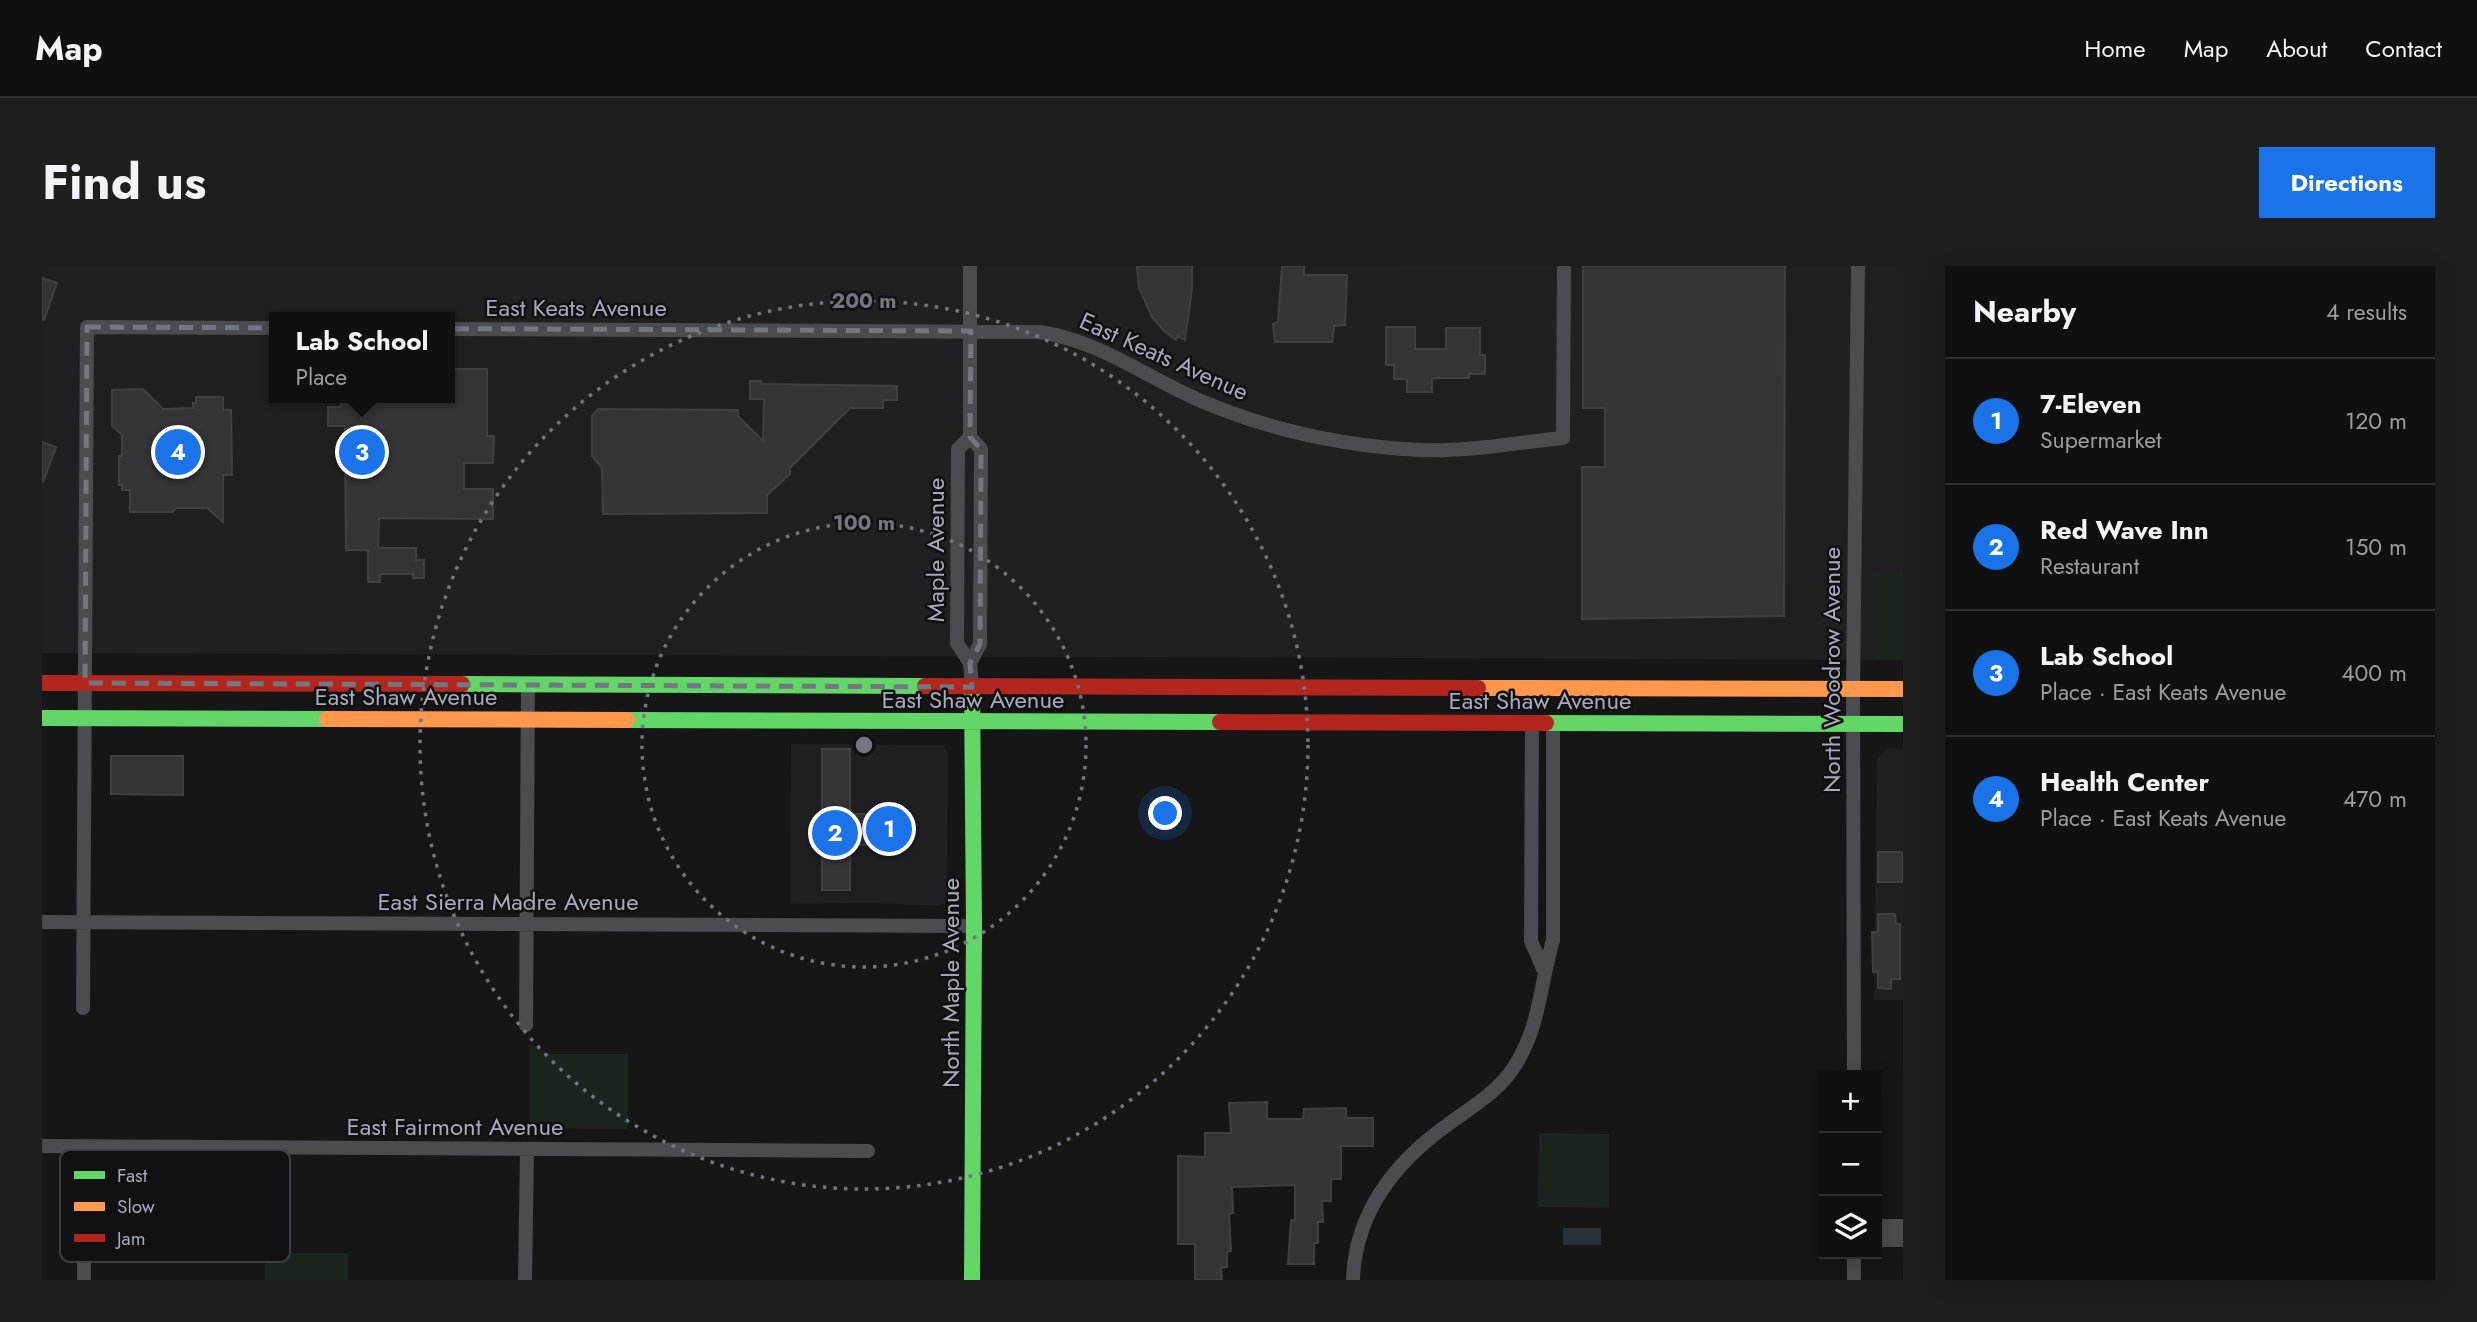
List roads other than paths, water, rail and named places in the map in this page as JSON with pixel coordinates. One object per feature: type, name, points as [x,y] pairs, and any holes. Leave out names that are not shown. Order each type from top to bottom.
[{"type":"main road","name":"East Shaw Avenue","points":[[42,683],[1903,688]]},
{"type":"main road","name":"North Maple Avenue","points":[[972,687],[972,1280]]},
{"type":"main road","name":"East Shaw Avenue","points":[[42,718],[1903,724]]},
{"type":"street","name":"Maple Avenue","points":[[970,266],[970,438],[981,449],[980,644],[970,663]]},
{"type":"street","name":"East Keats Avenue","points":[[455,329],[1040,332],[1073,339],[1097,348],[1208,404],[1284,428],[1336,441],[1420,450],[1455,449],[1563,438],[1564,266]]},
{"type":"street","name":"North Woodrow Avenue","points":[[1854,1070],[1853,688],[1858,266]]},
{"type":"street","points":[[83,1008],[87,327],[269,328]]},
{"type":"street","name":"Maple Avenue","points":[[970,438],[958,449],[957,643],[970,663],[972,687]]},
{"type":"street","points":[[526,1025],[528,684]]},
{"type":"street","points":[[1532,723],[1531,941],[1544,971]]},
{"type":"street","points":[[1353,1280],[1358,1240],[1379,1191],[1419,1146],[1481,1102],[1513,1069],[1536,1021],[1544,971],[1553,940],[1553,723]]},
{"type":"street","name":"East Sierra Madre Avenue","points":[[42,922],[974,926]]},
{"type":"street","name":"East Fairmont Avenue","points":[[42,1146],[868,1151]]},
{"type":"street","points":[[525,1280],[527,1149]]},
{"type":"street","points":[[1882,1226],[1903,1226]]},
{"type":"street","points":[[1882,1240],[1903,1240]]},
{"type":"street","points":[[1854,1259],[1854,1280]]},
{"type":"street","points":[[85,1262],[85,1280]]},
{"type":"place","name":"Health Center","points":[[178,452]]},
{"type":"place","name":"Lab School","points":[[362,452]]},
{"type":"place","name":"7-Eleven","points":[[889,829]]},
{"type":"place","name":"Red Wave Inn","points":[[835,833]]}]
